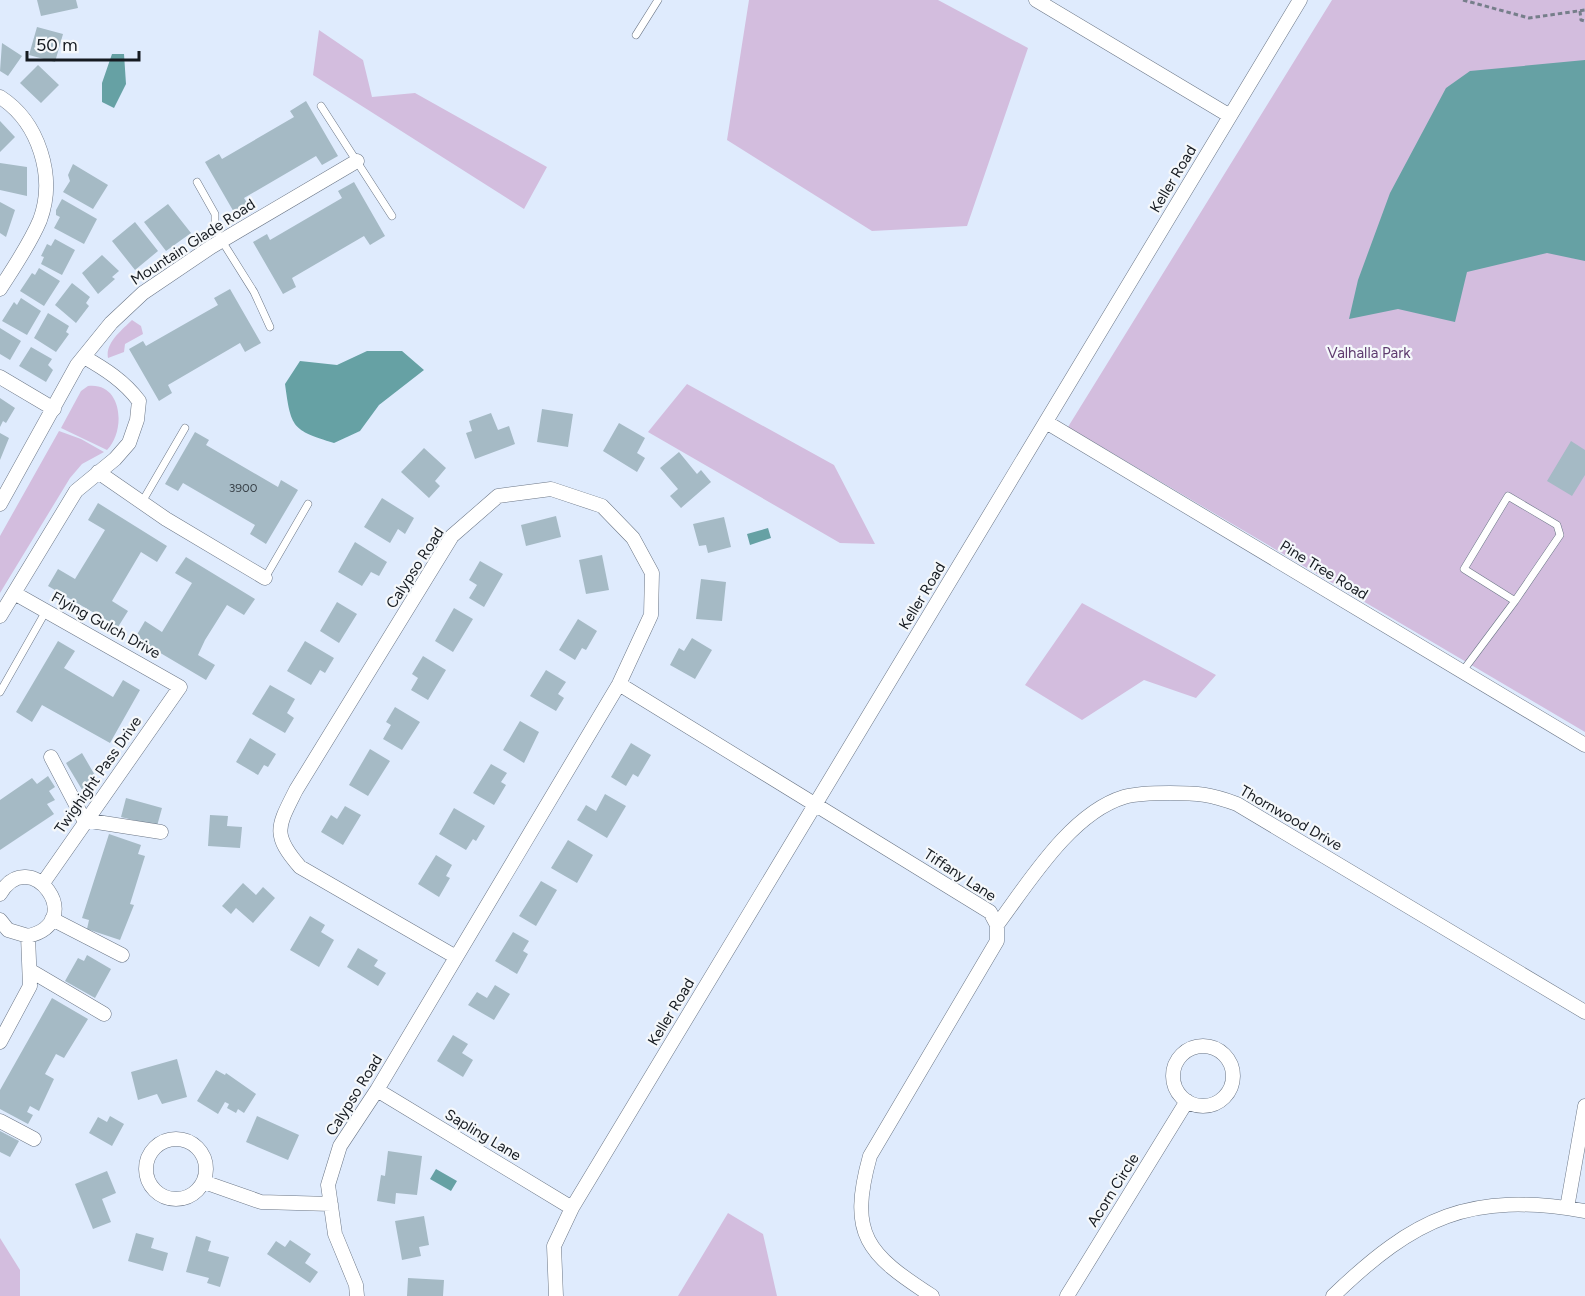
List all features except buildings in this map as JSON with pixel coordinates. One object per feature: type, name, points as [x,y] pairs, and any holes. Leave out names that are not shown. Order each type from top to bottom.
[{"type":"street","points":[[1036,0],[1230,116]]},
{"type":"street","name":"Keller Road","points":[[556,1296],[554,1246],[572,1208],[1300,0]]},
{"type":"street","points":[[0,97],[11,104],[29,124],[44,165],[46,185],[40,219],[0,289]]},
{"type":"street","name":"Mountain Glade Road","points":[[0,504],[84,357],[111,323],[143,293],[222,241],[357,161]]},
{"type":"street","points":[[0,616],[76,491],[115,459],[129,443],[137,420],[139,400],[115,376],[84,357]]},
{"type":"street","points":[[0,377],[54,409]]},
{"type":"street","name":"Pine Tree Road","points":[[1046,422],[1585,745]]},
{"type":"street","points":[[98,472],[265,578]]},
{"type":"street","name":"Calypso Road","points":[[357,1296],[356,1285],[335,1233],[328,1185],[340,1146],[377,1090],[619,684],[651,615],[652,573],[633,538],[602,506],[551,489],[498,496],[452,536],[296,790],[279,825],[284,848],[300,867],[456,957]]},
{"type":"street","name":"Flying Gulch Drive","points":[[14,593],[180,687]]},
{"type":"street","name":"Tiffany Lane","points":[[619,684],[980,905],[990,912],[997,925],[997,941],[870,1156],[861,1187],[860,1215],[866,1235],[875,1251],[932,1296]]},
{"type":"street","name":"Twighight Pass Drive","points":[[43,883],[180,687]]},
{"type":"street","points":[[51,757],[86,821],[161,832]]},
{"type":"street","name":"Thornwood Drive","points":[[997,925],[1070,832],[1092,813],[1124,797],[1161,793],[1208,793],[1237,804],[1585,1012]]},
{"type":"street","points":[[1,922],[16,934],[28,936],[42,930],[52,919],[54,900],[43,883],[21,878],[2,886]]},
{"type":"street","points":[[52,919],[122,956]]},
{"type":"street","points":[[0,1042],[30,986],[28,936]]},
{"type":"street","points":[[31,971],[104,1014]]},
{"type":"street","points":[[1206,1046],[1222,1053],[1232,1070],[1230,1089],[1223,1098],[1206,1105],[1187,1101],[1177,1091],[1173,1082],[1173,1068],[1178,1059],[1195,1047],[1206,1046]]},
{"type":"street","name":"Sapling Lane","points":[[377,1090],[572,1208]]},
{"type":"street","name":"Acorn Circle","points":[[1067,1296],[1187,1101]]},
{"type":"street","points":[[1567,1208],[1585,1106]]},
{"type":"street","points":[[0,1121],[34,1139]]},
{"type":"street","points":[[180,1139],[196,1146],[206,1164],[204,1182],[197,1191],[180,1199],[168,1198],[157,1192],[147,1176],[147,1162],[151,1153],[168,1140],[180,1139]]},
{"type":"street","points":[[204,1182],[261,1202],[331,1204]]},
{"type":"street","points":[[1333,1296],[1386,1248],[1438,1218],[1461,1210],[1510,1203],[1585,1211]]},
{"type":"lane","points":[[636,35],[658,0]]},
{"type":"lane","points":[[321,106],[392,216]]},
{"type":"lane","points":[[197,182],[215,214],[215,227],[222,241],[254,292],[270,327]]},
{"type":"lane","points":[[142,502],[185,428]]},
{"type":"lane","points":[[1462,672],[1515,601],[1558,539],[1560,529],[1508,496],[1464,569],[1515,601]]},
{"type":"lane","points":[[265,578],[308,504]]},
{"type":"lane","points":[[0,692],[46,610]]},
{"type":"path","points":[[1463,0],[1528,18],[1585,10]]},
{"type":"path","points":[[1580,10],[1581,20],[1585,21]]},
{"type":"green space","points":[[749,0],[938,0],[1028,48],[967,226],[872,231],[727,140]]},
{"type":"green space","name":"Valhalla Park","points":[[1332,0],[1585,0],[1585,732],[1068,427]]},
{"type":"green space","points":[[319,30],[363,60],[372,97],[415,93],[547,167],[524,209],[313,75]]},
{"type":"green space","points":[[132,320],[141,326],[143,334],[125,344],[124,352],[108,358],[112,342]]},
{"type":"green space","points":[[687,384],[834,465],[875,544],[840,543],[648,432]]},
{"type":"green space","points":[[88,386],[100,387],[108,392],[118,409],[117,431],[107,450],[61,428],[81,391]]},
{"type":"green space","points":[[59,431],[81,439],[104,452],[82,464],[70,478],[0,593],[0,536]]},
{"type":"green space","points":[[1082,603],[1216,675],[1196,698],[1144,680],[1082,720],[1025,685]]},
{"type":"green space","points":[[728,1213],[763,1234],[777,1296],[678,1296]]},
{"type":"green space","points":[[0,1238],[20,1270],[20,1296],[0,1296]]},
{"type":"shaded area","points":[[112,54],[124,54],[126,84],[114,108],[102,102],[102,83]]},
{"type":"shaded area","points":[[1585,60],[1585,261],[1547,253],[1467,272],[1455,322],[1398,309],[1349,319],[1358,280],[1390,193],[1446,88],[1470,71]]},
{"type":"shaded area","points":[[367,351],[402,351],[424,370],[379,405],[360,431],[334,443],[309,434],[296,425],[289,410],[285,384],[300,361],[337,365]]},
{"type":"shaded area","points":[[768,528],[771,538],[750,545],[747,534]]},
{"type":"shaded area","points":[[436,1169],[457,1181],[451,1191],[430,1179]]}]
